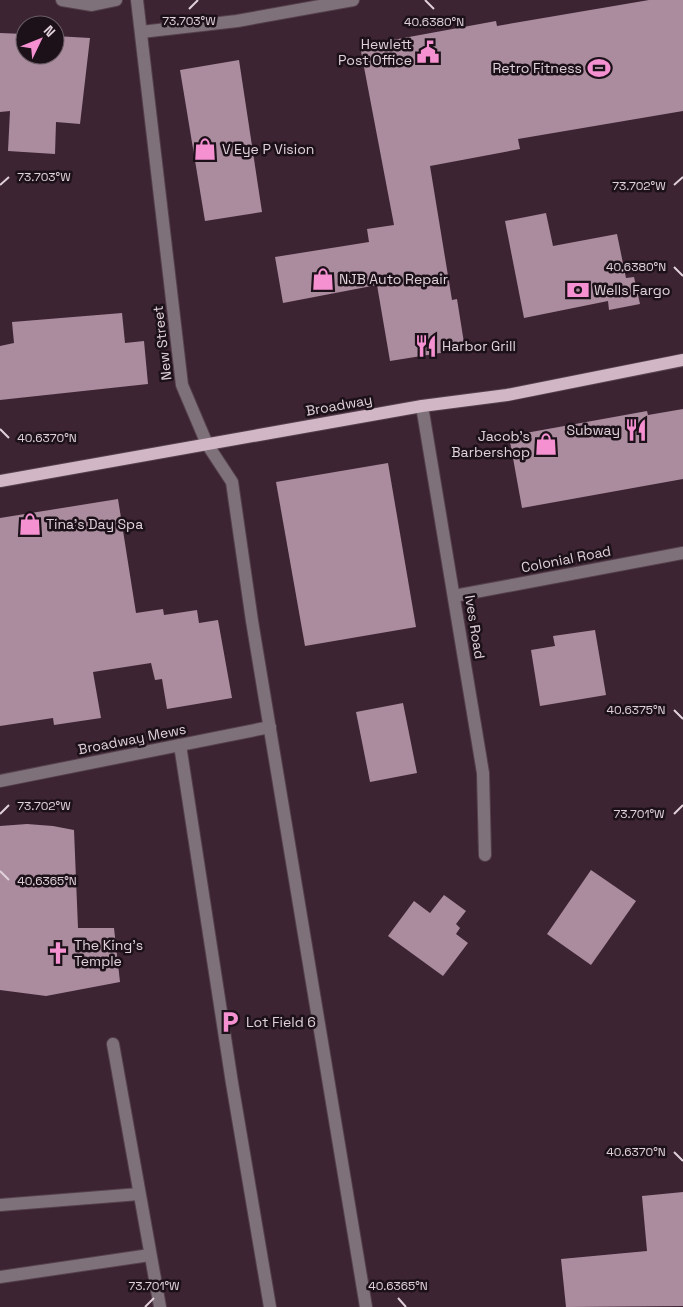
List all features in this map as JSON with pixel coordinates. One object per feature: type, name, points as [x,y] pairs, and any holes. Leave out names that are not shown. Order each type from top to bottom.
[{"type":"main road","name":"Broadway","points":[[0,481],[422,406],[507,395],[683,360]]},
{"type":"street","points":[[62,0],[92,5],[116,0]]},
{"type":"street","name":"New Street","points":[[137,0],[182,385],[207,444],[232,482],[270,727],[366,1307]]},
{"type":"street","points":[[141,32],[237,21],[353,0]]},
{"type":"street","name":"Ives Road","points":[[422,406],[483,773],[485,855]]},
{"type":"street","name":"Colonial Road","points":[[454,596],[683,553]]},
{"type":"street","name":"Broadway Mews","points":[[0,781],[270,727]]},
{"type":"street","points":[[180,745],[232,1083],[270,1307]]},
{"type":"street","points":[[113,1044],[160,1307]]},
{"type":"street","points":[[0,1205],[139,1194]]},
{"type":"street","points":[[0,1278],[150,1256]]},
{"type":"building","points":[[649,0],[683,0],[683,111],[518,139],[520,149],[430,166],[452,300],[457,299],[465,349],[390,361],[377,285],[283,303],[275,257],[369,242],[367,229],[394,225],[360,46],[496,21],[497,26]]},
{"type":"building","points":[[0,33],[15,34],[15,65],[65,65],[65,37],[90,38],[80,124],[56,122],[55,154],[8,151],[10,111],[0,112]]},
{"type":"building","points":[[239,60],[262,212],[205,221],[180,70]]},
{"type":"building","points":[[546,213],[553,246],[617,234],[626,278],[634,277],[640,304],[609,310],[608,301],[524,318],[505,221]]},
{"type":"building","points":[[122,313],[125,343],[144,341],[148,384],[0,400],[0,346],[14,343],[12,322]]},
{"type":"building","points":[[683,409],[683,479],[522,508],[509,436],[647,411],[648,415]]},
{"type":"building","points":[[388,463],[416,627],[305,646],[276,482]]},
{"type":"building","points":[[118,499],[136,613],[163,609],[164,615],[197,610],[199,623],[218,620],[232,698],[167,709],[162,679],[155,680],[151,663],[93,672],[101,718],[54,725],[53,718],[0,726],[0,518]]},
{"type":"building","points":[[595,630],[606,695],[540,706],[531,650],[555,646],[553,636]]},
{"type":"building","points":[[403,703],[417,773],[370,782],[356,712]]},
{"type":"building","name":"The King's Temple","points":[[27,824],[74,830],[78,928],[114,928],[120,982],[46,996],[0,990],[0,826]]},
{"type":"building","points":[[591,870],[636,901],[591,965],[547,934]]},
{"type":"building","points":[[444,895],[466,911],[456,924],[460,928],[456,934],[468,943],[443,976],[388,936],[414,901],[430,913]]},
{"type":"building","points":[[683,1192],[683,1306],[566,1307],[561,1259],[647,1251],[642,1196]]},
{"type":"place","name":"Hewlett Post Office","points":[[428,52]]},
{"type":"place","name":"Retro Fitness","points":[[599,68]]},
{"type":"place","name":"V Eye P Vision","points":[[205,149]]},
{"type":"place","name":"NJB Auto Repair","points":[[323,279]]},
{"type":"place","name":"Wells Fargo","points":[[578,290]]},
{"type":"place","name":"Harbor Grill","points":[[426,346]]},
{"type":"place","name":"Subway","points":[[636,430]]},
{"type":"place","name":"Jacob’s Barbershop","points":[[546,444]]},
{"type":"place","name":"Tina’s Day Spa","points":[[30,524]]},
{"type":"place","name":"The King's Temple","points":[[58,953]]},
{"type":"place","name":"Lot Field 6","points":[[230,1022]]}]
